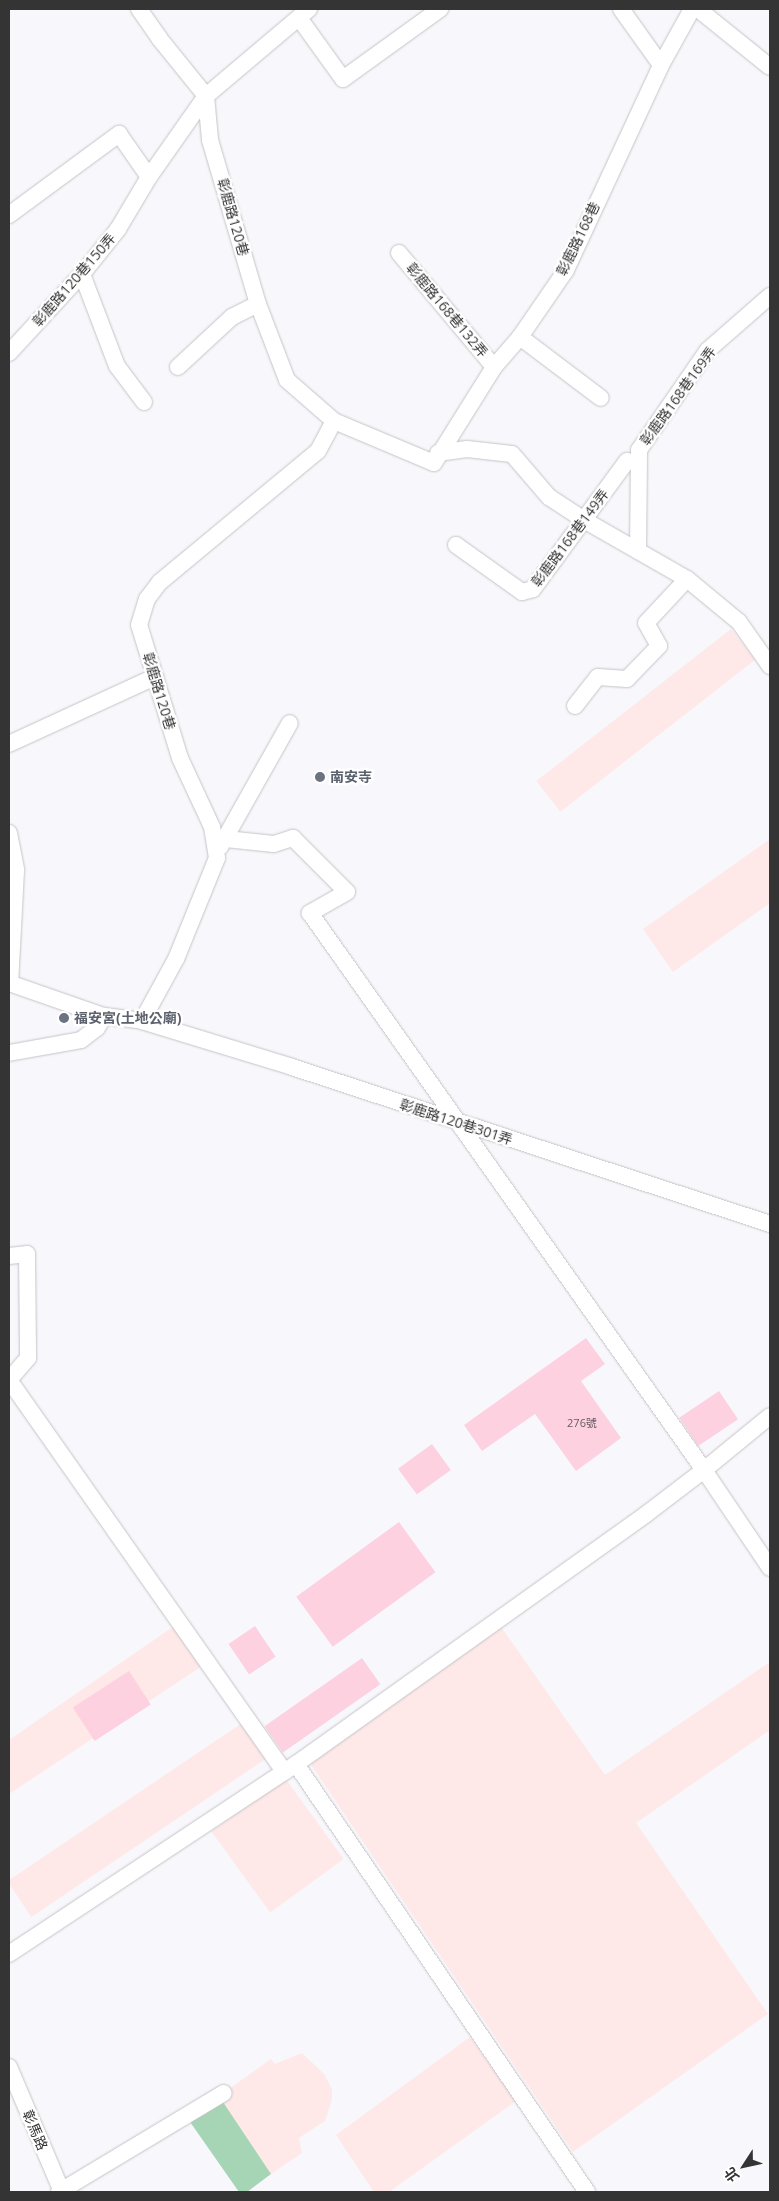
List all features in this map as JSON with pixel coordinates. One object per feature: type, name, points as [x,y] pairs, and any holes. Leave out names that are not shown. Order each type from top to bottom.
[{"type":"street","points":[[139,9],[159,38],[206,96]]},
{"type":"street","points":[[304,14],[343,79],[440,9]]},
{"type":"street","points":[[621,9],[660,65]]},
{"type":"street","name":"彰鹿路168巷","points":[[436,458],[494,367],[520,337],[566,270],[660,65],[692,9]]},
{"type":"street","points":[[698,9],[770,67]]},
{"type":"street","name":"彰鹿路120巷150弄","points":[[9,353],[82,274],[118,229],[149,177],[206,96],[304,14]]},
{"type":"street","name":"彰鹿路120巷","points":[[206,96],[210,140],[258,304],[287,380],[334,421],[436,458]]},
{"type":"street","points":[[9,215],[119,134],[149,177]]},
{"type":"street","name":"彰鹿路168巷132弄","points":[[399,253],[494,367]]},
{"type":"street","points":[[82,274],[116,366],[144,402]]},
{"type":"street","name":"彰鹿路168巷169弄","points":[[638,551],[639,450],[708,350],[770,296]]},
{"type":"street","points":[[178,367],[232,317],[258,304]]},
{"type":"street","points":[[520,337],[601,398]]},
{"type":"street","name":"彰鹿路120巷","points":[[142,1021],[176,959],[217,858],[212,827],[180,758],[139,625],[147,599],[160,582],[318,451],[334,421]]},
{"type":"street","points":[[436,458],[467,449],[512,454],[549,497],[584,520],[687,579],[739,622],[770,666]]},
{"type":"street","name":"彰鹿路168巷149弄","points":[[456,546],[522,592],[527,592],[533,589],[627,461]]},
{"type":"street","points":[[575,706],[598,677],[627,679],[659,646],[646,623],[687,579]]},
{"type":"street","points":[[9,744],[155,678]]},
{"type":"street","points":[[216,853],[226,839],[290,723]]},
{"type":"street","points":[[9,833],[16,870],[10,984]]},
{"type":"street","points":[[226,839],[274,844],[293,838],[347,892],[310,913],[704,1470],[770,1568]]},
{"type":"street","name":"彰鹿路120巷301弄","points":[[10,984],[104,1016],[142,1021],[292,1067],[770,1224]]},
{"type":"street","points":[[9,1053],[81,1040],[97,1028],[104,1016]]},
{"type":"street","points":[[9,1256],[27,1254],[28,1358],[9,1380],[291,1768],[587,2192]]},
{"type":"street","points":[[9,1954],[291,1768],[704,1470],[770,1416]]},
{"type":"street","name":"彰馬路","points":[[9,2068],[61,2192]]},
{"type":"street","points":[[61,2192],[224,2093]]},
{"type":"shaded area","points":[[731,629],[755,660],[560,812],[536,781]]},
{"type":"shaded area","points":[[770,839],[770,903],[673,972],[643,929]]},
{"type":"shaded area","points":[[497,1621],[605,1775],[770,1662],[770,1730],[636,1823],[768,2014],[573,2152],[305,1756]]},
{"type":"shaded area","points":[[177,1624],[205,1664],[9,1794],[9,1740]]},
{"type":"shaded area","points":[[242,1723],[266,1759],[31,1917],[9,1884],[9,1880]]},
{"type":"shaded area","points":[[285,1778],[344,1859],[270,1912],[211,1831]]},
{"type":"shaded area","points":[[470,2037],[516,2101],[389,2192],[374,2192],[336,2135]]},
{"type":"shaded area","points":[[302,2053],[325,2075],[332,2090],[332,2099],[325,2121],[299,2138],[302,2153],[271,2174],[219,2096],[271,2059],[275,2064]]},
{"type":"green space","points":[[219,2096],[271,2174],[247,2192],[239,2192],[188,2119]]},
{"type":"building","points":[[586,1338],[605,1364],[581,1381],[621,1438],[576,1471],[535,1414],[482,1451],[464,1425]]},
{"type":"building","points":[[719,1391],[738,1419],[698,1446],[679,1418]]},
{"type":"building","points":[[432,1444],[451,1470],[417,1495],[398,1469]]},
{"type":"building","points":[[399,1522],[435,1572],[333,1647],[296,1597]]},
{"type":"building","points":[[255,1626],[276,1657],[249,1675],[228,1644]]},
{"type":"building","points":[[362,1658],[380,1684],[283,1752],[265,1726]]},
{"type":"building","points":[[129,1671],[151,1705],[95,1741],[73,1707]]},
{"type":"place","name":"南安寺","points":[[320,777]]},
{"type":"place","name":"福安宮(土地公廟)","points":[[64,1018]]}]
